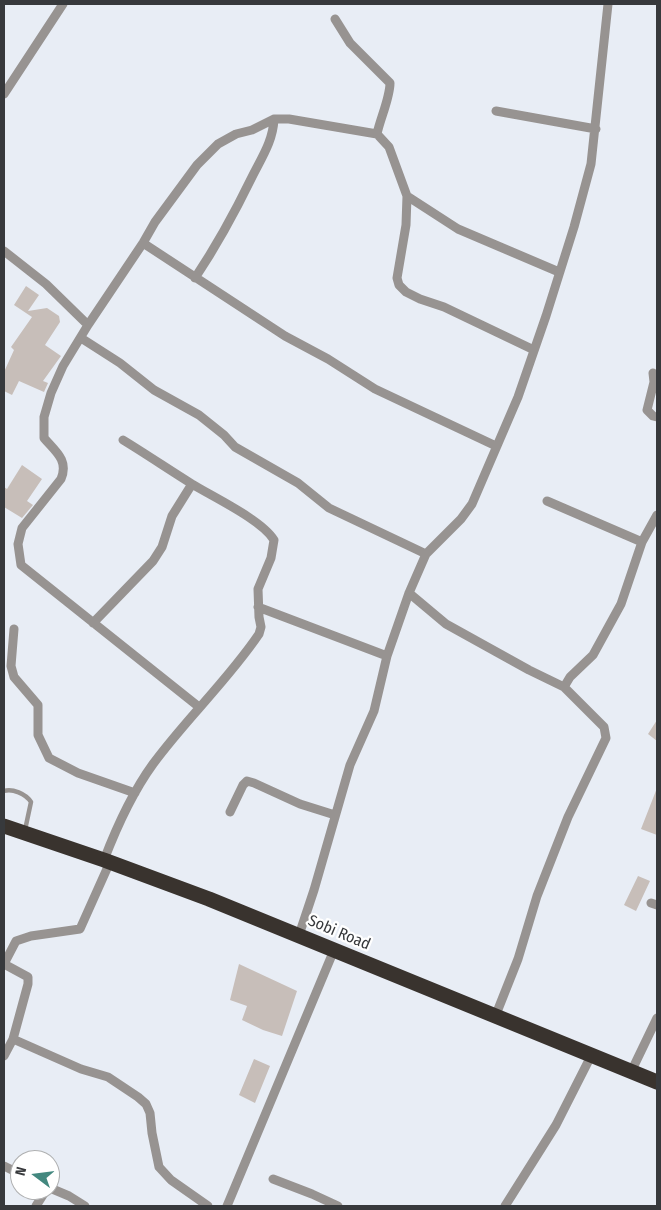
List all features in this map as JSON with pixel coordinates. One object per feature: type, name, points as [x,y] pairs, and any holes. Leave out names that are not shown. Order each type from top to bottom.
[{"type":"highway","name":"Sobi Road","points":[[4,826],[107,861],[299,935],[657,1082]]},
{"type":"street","points":[[4,94],[63,4]]},
{"type":"street","points":[[299,935],[350,765],[374,711],[387,656],[409,592],[426,554],[472,504],[518,397],[534,350],[574,227],[591,164],[608,4]]},
{"type":"street","points":[[335,19],[350,43],[390,83],[377,134]]},
{"type":"street","points":[[496,111],[596,129]]},
{"type":"street","points":[[195,278],[228,226],[244,196],[273,134],[274,119]]},
{"type":"street","points":[[199,707],[21,565],[18,544],[22,528],[61,479],[65,471],[62,459],[44,438],[44,417],[51,393],[88,325],[155,222],[197,165],[218,144],[236,134],[252,130],[274,119],[290,119],[377,134],[389,147],[407,196],[406,225],[397,278],[399,286],[420,299],[444,307],[534,350]]},
{"type":"street","points":[[407,196],[458,229],[559,272]]},
{"type":"street","points":[[143,243],[285,336],[328,359],[375,388],[496,446]]},
{"type":"street","points":[[4,251],[46,284],[88,325]]},
{"type":"street","points":[[81,338],[120,363],[154,390],[200,415],[235,447],[298,483],[329,508],[426,554]]},
{"type":"street","points":[[653,373],[654,382],[647,410],[652,416],[657,417]]},
{"type":"street","points":[[4,1056],[13,1039],[28,984],[28,977],[4,964],[16,941],[31,936],[80,929],[107,861],[118,823],[135,793],[152,765],[234,667],[259,634],[262,627],[258,607],[258,590],[271,558],[274,540],[270,534],[222,500],[192,484],[123,440]]},
{"type":"street","points":[[94,623],[153,561],[162,548],[172,516],[192,484]]},
{"type":"street","points":[[547,501],[642,542]]},
{"type":"street","points":[[564,687],[570,677],[593,655],[621,604],[642,542],[657,515]]},
{"type":"street","points":[[409,592],[446,624],[564,687],[604,727],[606,738],[564,826],[537,896],[518,959],[495,1017]]},
{"type":"street","points":[[258,607],[387,656]]},
{"type":"street","points":[[14,629],[11,666],[14,677],[38,705],[38,735],[49,758],[78,773],[135,793]]},
{"type":"street","points":[[230,812],[243,785],[247,781],[300,804],[336,815]]},
{"type":"street","points":[[227,1206],[334,950]]},
{"type":"street","points":[[631,1072],[657,1018]]},
{"type":"street","points":[[13,1039],[81,1069],[108,1077],[138,1097],[146,1104],[150,1113],[159,1167],[171,1180],[208,1206]]},
{"type":"street","points":[[505,1206],[556,1125],[591,1056]]},
{"type":"street","points":[[273,1179],[338,1206]]},
{"type":"street","points":[[60,1192],[85,1206]]},
{"type":"lane","points":[[4,791],[10,790],[27,796],[31,802],[24,833]]},
{"type":"building","points":[[26,286],[39,295],[28,311],[47,308],[59,316],[60,322],[45,345],[61,356],[43,381],[48,383],[44,392],[19,381],[12,395],[4,391],[4,372],[14,350],[11,347],[32,317],[14,305]]},
{"type":"building","points":[[22,465],[42,479],[27,501],[33,505],[22,518],[4,507],[4,487],[7,489]]},
{"type":"building","points":[[657,720],[657,741],[648,734]]},
{"type":"building","points":[[657,788],[657,835],[641,829]]},
{"type":"building","points":[[638,876],[650,881],[636,911],[624,905]]},
{"type":"building","points":[[239,964],[297,991],[282,1036],[242,1020],[247,1006],[230,1000]]},
{"type":"building","points":[[254,1059],[270,1066],[255,1103],[239,1095]]}]
